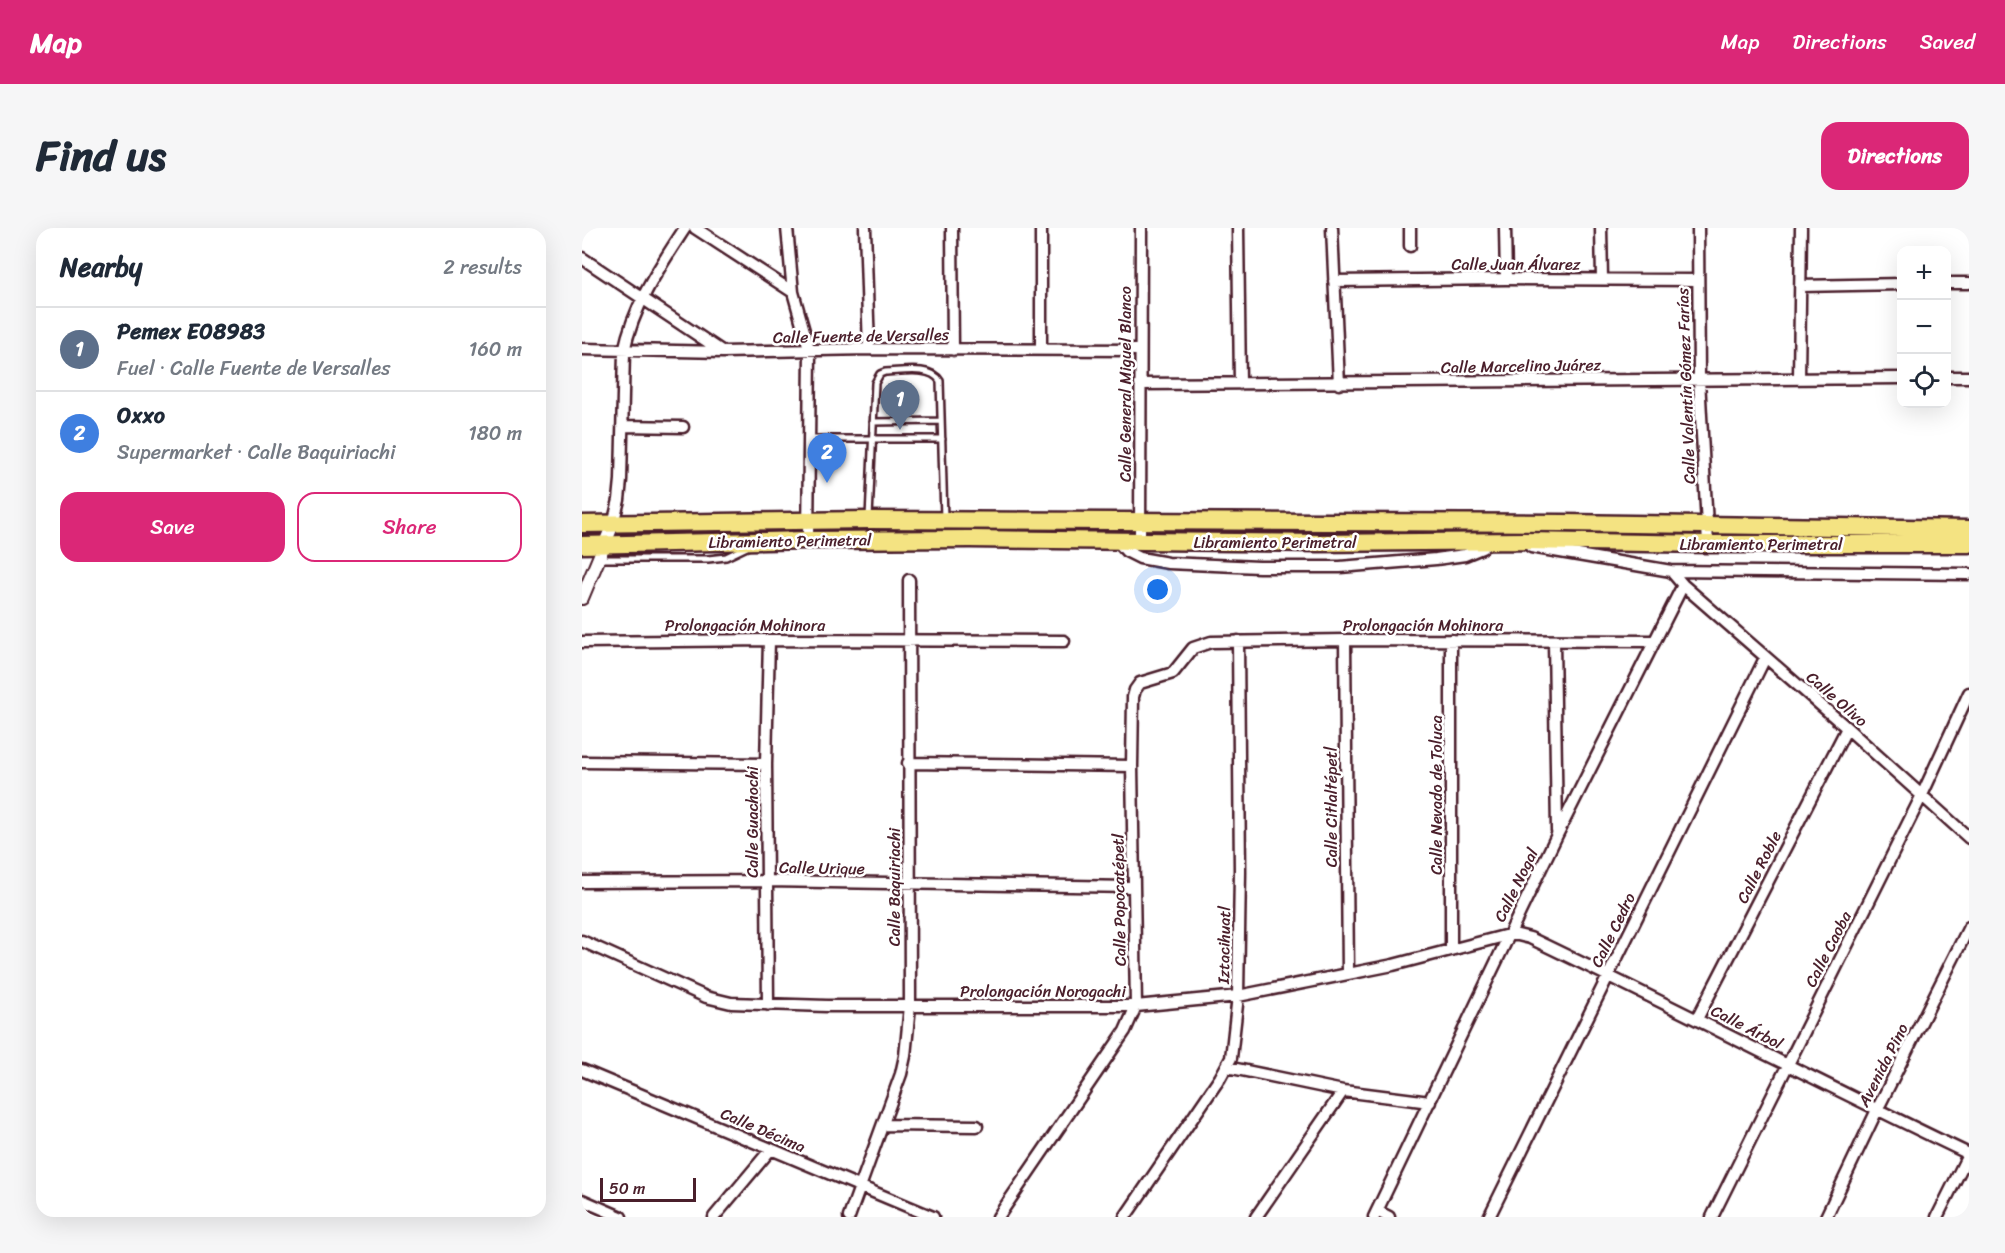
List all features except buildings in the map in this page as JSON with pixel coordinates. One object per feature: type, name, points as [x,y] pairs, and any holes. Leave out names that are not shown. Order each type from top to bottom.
[{"type":"main road","name":"Libramiento Perimetral","points":[[582,524],[944,520],[1586,523],[1969,529]]},
{"type":"main road","name":"Libramiento Perimetral","points":[[582,546],[602,553],[676,551],[756,541],[808,540],[1969,544]]},
{"type":"street","points":[[582,598],[613,524],[619,500],[624,351],[628,332],[642,297],[685,228]]},
{"type":"street","points":[[695,228],[793,292]]},
{"type":"street","points":[[787,228],[793,292],[810,352],[808,540]]},
{"type":"street","points":[[865,228],[869,349]]},
{"type":"street","points":[[952,228],[954,350]]},
{"type":"street","points":[[1041,228],[1041,349]]},
{"type":"street","name":"Calle General Miguel Blanco","points":[[1140,541],[1141,228]]},
{"type":"street","points":[[1238,228],[1240,384]]},
{"type":"street","points":[[1332,228],[1340,384]]},
{"type":"street","points":[[1410,228],[1410,246]]},
{"type":"street","points":[[1505,228],[1506,279]]},
{"type":"street","points":[[1601,228],[1602,279]]},
{"type":"street","name":"Calle Valentín Gómez Farías","points":[[1698,228],[1699,379],[1708,544]]},
{"type":"street","points":[[1799,378],[1801,228]]},
{"type":"street","points":[[582,258],[723,352]]},
{"type":"street","name":"Calle Juan Álvarez","points":[[1334,281],[1698,280]]},
{"type":"street","points":[[1951,283],[1969,283]]},
{"type":"street","points":[[1800,286],[1897,284]]},
{"type":"street","name":"Calle Fuente de Versalles","points":[[582,349],[723,352],[869,349],[1140,350]]},
{"type":"street","points":[[1951,377],[1969,377]]},
{"type":"street","name":"Calle Marcelino Juárez","points":[[1140,384],[1897,378]]},
{"type":"street","points":[[622,426],[684,427]]},
{"type":"street","points":[[1117,541],[1126,551],[1140,558],[1168,563],[1259,567],[1340,567],[1427,560],[1465,555],[1490,542]]},
{"type":"street","points":[[1524,541],[1531,547],[1671,571],[1969,574]]},
{"type":"street","points":[[1671,571],[1683,585]]},
{"type":"street","name":"Calle Baquiriachi","points":[[849,1217],[900,1080],[910,1006],[909,580]]},
{"type":"street","name":"Calle Nogal","points":[[1375,1214],[1557,834],[1683,585]]},
{"type":"street","name":"Calle Olivo","points":[[1683,585],[1969,838]]},
{"type":"street","name":"Calle Guachochi","points":[[768,1005],[766,764],[769,640]]},
{"type":"street","name":"Calle Citlaltépetl","points":[[1346,640],[1348,973]]},
{"type":"street","name":"Calle Nevado de Toluca","points":[[1451,640],[1451,950]]},
{"type":"street","name":"Prolongación Mohinora","points":[[1193,648],[1203,643],[1238,641],[1654,640]]},
{"type":"street","name":"Prolongación Mohinora","points":[[582,642],[1064,641]]},
{"type":"street","name":"Iztacihuatl","points":[[1125,1217],[1231,1058],[1238,996],[1240,872],[1238,641]]},
{"type":"street","points":[[1554,641],[1557,834]]},
{"type":"street","name":"Calle Popocatépetl","points":[[998,1217],[1125,1031],[1136,1006],[1133,887],[1133,697],[1137,686],[1144,680],[1173,672],[1193,648]]},
{"type":"street","name":"Calle Cedro","points":[[1489,1217],[1765,658]]},
{"type":"street","name":"Calle Caoba","points":[[1712,1217],[1922,795],[1969,693]]},
{"type":"street","name":"Calle Roble","points":[[1697,1019],[1847,728]]},
{"type":"street","points":[[582,762],[766,764]]},
{"type":"street","points":[[908,763],[1132,766]]},
{"type":"street","name":"Calle Urique","points":[[582,882],[1133,887]]},
{"type":"street","name":"Avenida Pino","points":[[1826,1217],[1969,927]]},
{"type":"street","name":"Prolongación Norogachi","points":[[582,942],[712,999],[731,1003],[1136,1006],[1238,996],[1392,965],[1508,935]]},
{"type":"street","name":"Calle Árbol","points":[[1508,935],[1530,938],[1877,1110],[1969,1153]]},
{"type":"street","points":[[1227,1067],[1343,1091],[1430,1102]]},
{"type":"street","name":"Calle Décima","points":[[582,1070],[933,1217]]},
{"type":"street","points":[[1256,1217],[1343,1091]]},
{"type":"street","points":[[884,1125],[977,1126]]},
{"type":"street","points":[[714,1217],[771,1149]]},
{"type":"street","points":[[1937,1217],[1969,1153]]},
{"type":"street","points":[[582,1200],[621,1217]]},
{"type":"street","points":[[1375,1214],[1389,1217]]},
{"type":"lane","points":[[869,520],[875,383],[880,374],[885,372],[930,372],[938,376],[940,381],[944,520]]},
{"type":"lane","points":[[873,422],[941,421]]},
{"type":"lane","points":[[809,439],[942,439]]},
{"type":"place","name":"Pemex E08983","points":[[900,430]]},
{"type":"place","name":"Oxxo","points":[[827,483]]}]
